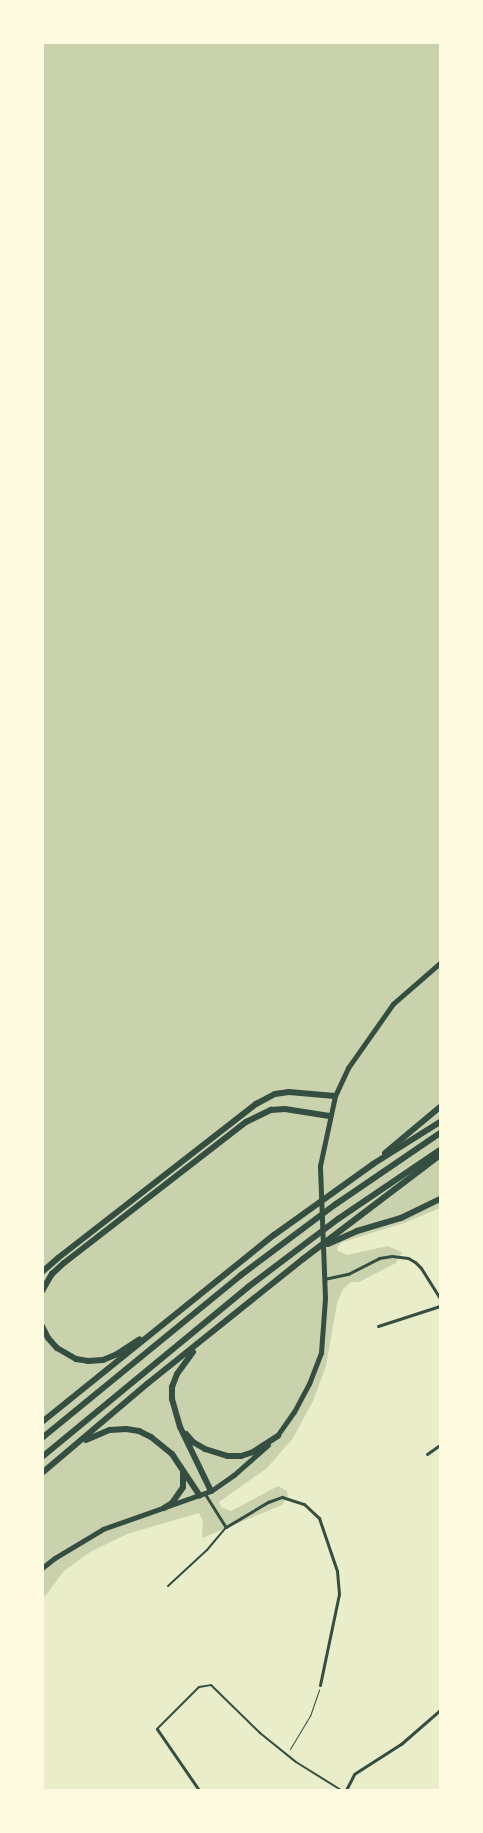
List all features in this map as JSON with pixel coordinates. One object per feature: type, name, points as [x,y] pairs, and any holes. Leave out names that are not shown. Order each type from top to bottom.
[{"type":"highway","points":[[42,1272],[256,1104],[275,1094],[289,1092],[335,1096]]},
{"type":"highway","points":[[373,1164],[440,1107]]},
{"type":"highway","points":[[42,1290],[52,1274],[64,1263],[246,1122],[271,1110],[285,1108],[329,1116]]},
{"type":"highway","points":[[42,1422],[299,1217],[373,1164],[440,1122]]},
{"type":"highway","points":[[42,1438],[241,1275],[336,1204],[440,1133]]},
{"type":"highway","points":[[42,1457],[248,1287],[338,1218],[440,1150]]},
{"type":"highway","points":[[42,1473],[147,1384],[303,1259],[341,1234],[409,1181],[440,1154]]},
{"type":"highway","points":[[341,1234],[401,1218],[440,1200]]},
{"type":"highway","points":[[42,1326],[48,1338],[57,1348],[76,1359],[88,1361],[103,1360],[117,1354],[152,1333]]},
{"type":"highway","points":[[205,1494],[180,1427],[172,1399],[172,1387],[185,1360],[219,1328]]},
{"type":"highway","points":[[180,1427],[193,1442],[216,1454],[228,1456],[241,1456],[253,1452],[278,1436]]},
{"type":"highway","points":[[78,1444],[110,1430],[139,1431],[161,1443],[205,1494]]},
{"type":"highway","points":[[164,1508],[172,1503],[183,1487],[183,1470]]},
{"type":"street","points":[[42,1568],[62,1553],[103,1529],[205,1494],[241,1470],[278,1436],[294,1412],[310,1384],[321,1353],[325,1316],[320,1166],[329,1116],[335,1096],[348,1068],[393,1004],[440,963]]},
{"type":"street","points":[[324,1278],[348,1274],[379,1258],[400,1257],[416,1262],[440,1299]]},
{"type":"street","points":[[378,1326],[440,1306]]},
{"type":"street","points":[[428,1454],[440,1445]]},
{"type":"street","points":[[205,1494],[226,1527],[268,1502],[282,1497],[304,1504],[319,1518],[337,1571],[340,1594],[320,1685]]},
{"type":"street","points":[[346,1790],[354,1774],[412,1736],[440,1710]]},
{"type":"street","points":[[157,1729],[199,1790]]},
{"type":"lane","points":[[168,1586],[208,1550],[226,1527]]},
{"type":"lane","points":[[157,1729],[198,1687],[211,1685],[260,1733],[286,1754],[341,1790]]},
{"type":"path","points":[[286,1754],[310,1716],[320,1685]]},
{"type":"green space","points":[[43,43],[440,43],[440,1208],[404,1223],[343,1242],[337,1247],[338,1251],[347,1255],[388,1246],[402,1252],[396,1263],[359,1282],[351,1282],[343,1289],[337,1303],[326,1366],[313,1401],[293,1438],[267,1468],[219,1502],[221,1507],[231,1511],[278,1486],[287,1491],[288,1496],[282,1505],[202,1538],[203,1521],[199,1513],[127,1534],[90,1552],[64,1571],[43,1599]]}]
